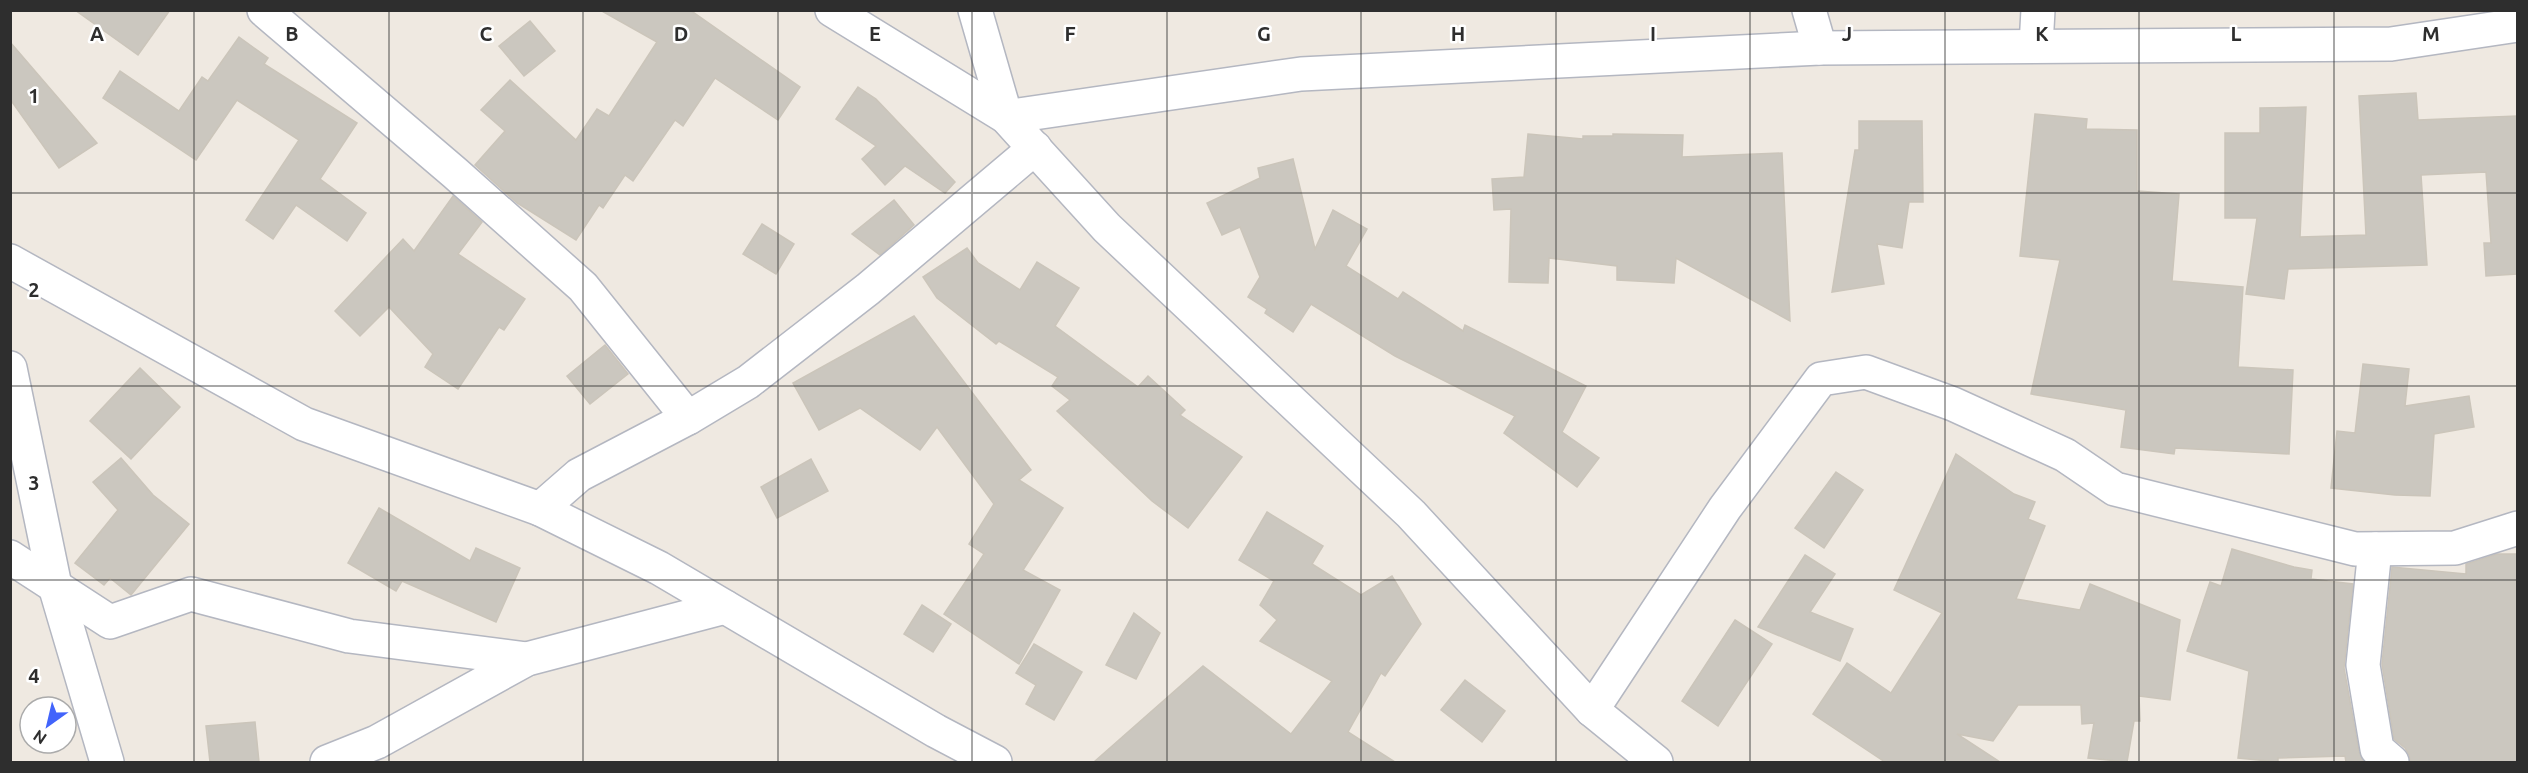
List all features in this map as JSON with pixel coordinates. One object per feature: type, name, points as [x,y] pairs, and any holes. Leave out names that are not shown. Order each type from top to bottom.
[{"type":"street","points":[[264,10],[455,173],[583,287],[688,418]]},
{"type":"street","points":[[832,10],[1006,117],[1107,228],[1411,514],[1592,710],[1656,762]]},
{"type":"street","points":[[975,10],[1006,117]]},
{"type":"street","points":[[1809,10],[1820,48]]},
{"type":"street","points":[[2036,46],[2038,10]]},
{"type":"street","points":[[1006,117],[1301,74],[1820,48],[2391,44],[2517,25]]},
{"type":"street","points":[[540,509],[579,476],[688,418],[748,382],[868,289],[1035,148]]},
{"type":"street","points":[[10,261],[304,424],[540,509],[659,568],[936,731],[996,762]]},
{"type":"street","points":[[10,368],[55,586],[107,762]]},
{"type":"street","points":[[1592,710],[1725,508],[1821,379],[1866,372],[1953,404],[2065,455],[2115,489],[2355,549],[2455,548],[2517,528]]},
{"type":"street","points":[[2375,549],[2363,665],[2377,749],[2392,762]]},
{"type":"street","points":[[10,557],[110,622],[191,594],[350,636],[527,659]]},
{"type":"street","points":[[327,762],[377,742],[527,659],[725,607]]},
{"type":"building","points":[[75,10],[170,10],[138,55]]},
{"type":"building","points":[[600,10],[690,10],[800,87],[778,120],[715,78],[683,126],[675,120],[633,181],[625,175],[603,208],[599,205],[576,240],[517,203],[475,165],[505,131],[481,110],[510,80],[576,140],[597,109],[609,116],[657,42]]},
{"type":"building","points":[[530,21],[555,51],[524,76],[499,46]]},
{"type":"building","points":[[239,37],[268,58],[264,64],[357,123],[320,179],[366,213],[347,241],[296,205],[273,239],[246,220],[299,140],[237,100],[196,160],[103,98],[120,71],[179,111],[202,77],[208,81]]},
{"type":"building","points":[[10,42],[97,143],[59,168],[10,99]]},
{"type":"building","points":[[858,87],[876,99],[955,182],[945,193],[905,166],[885,185],[862,159],[876,146],[836,119]]},
{"type":"building","points":[[2416,93],[2418,120],[2517,116],[2517,274],[2486,276],[2484,243],[2491,243],[2486,172],[2421,175],[2427,265],[2288,269],[2284,299],[2246,294],[2257,218],[2225,218],[2225,133],[2260,133],[2260,108],[2306,107],[2300,237],[2366,235],[2359,96]]},
{"type":"building","points":[[2035,114],[2087,119],[2086,129],[2137,130],[2137,191],[2179,194],[2172,281],[2243,287],[2238,367],[2293,370],[2289,454],[2175,448],[2174,454],[2121,447],[2126,410],[2031,394],[2060,260],[2020,256]]},
{"type":"building","points":[[1859,121],[1922,121],[1923,202],[1909,202],[1902,248],[1877,244],[1884,284],[1832,292],[1855,150],[1859,150]]},
{"type":"building","points":[[1528,134],[1583,139],[1583,136],[1613,136],[1613,134],[1683,135],[1682,157],[1782,153],[1790,321],[1676,258],[1674,283],[1617,280],[1617,266],[1549,258],[1548,283],[1509,282],[1511,209],[1494,210],[1492,179],[1524,177]]},
{"type":"building","points":[[1293,159],[1315,249],[1333,210],[1367,229],[1346,266],[1398,299],[1403,292],[1463,331],[1465,325],[1586,386],[1562,432],[1599,458],[1577,487],[1504,433],[1515,416],[1395,356],[1311,304],[1293,332],[1265,313],[1267,309],[1248,297],[1260,277],[1240,227],[1222,235],[1207,203],[1260,178],[1258,168]]},
{"type":"building","points":[[453,196],[482,222],[458,254],[525,299],[504,330],[499,327],[458,389],[425,367],[433,354],[389,307],[360,336],[335,311],[403,239],[414,251]]},
{"type":"building","points":[[894,200],[914,225],[880,255],[852,234]]},
{"type":"building","points":[[762,224],[794,244],[776,274],[743,254]]},
{"type":"building","points":[[967,248],[978,263],[1020,290],[1037,262],[1079,288],[1055,326],[1138,387],[1148,376],[1185,410],[1180,415],[1242,457],[1188,528],[1152,501],[1057,411],[1070,400],[1052,386],[1058,377],[999,341],[996,344],[937,298],[923,277]]},
{"type":"building","points":[[914,316],[1031,470],[1019,480],[1063,508],[1023,570],[1060,590],[1019,664],[944,614],[984,554],[969,544],[994,504],[937,427],[920,450],[860,408],[819,430],[793,383]]},
{"type":"building","points":[[605,345],[628,374],[590,404],[567,376]]},
{"type":"building","points":[[2363,364],[2409,369],[2405,406],[2469,396],[2474,427],[2434,434],[2430,496],[2395,495],[2331,488],[2337,431],[2355,433]]},
{"type":"building","points":[[140,368],[180,407],[131,459],[90,421]]},
{"type":"building","points":[[1956,454],[2014,494],[2035,502],[2028,519],[2045,526],[2016,599],[2080,610],[2090,584],[2180,620],[2170,700],[2139,696],[2140,721],[2134,721],[2127,762],[2088,758],[2094,723],[2082,724],[2081,705],[2018,705],[1993,741],[1957,734],[2000,762],[1885,762],[1813,714],[1847,663],[1891,693],[1942,613],[1894,590]]},
{"type":"building","points":[[121,458],[153,495],[189,524],[131,595],[110,578],[104,585],[75,563],[118,510],[93,482]]},
{"type":"building","points":[[811,459],[828,491],[777,518],[761,487]]},
{"type":"building","points":[[1836,472],[1863,490],[1824,548],[1795,528]]},
{"type":"building","points":[[379,508],[470,561],[476,548],[520,568],[496,622],[402,581],[396,591],[348,563]]},
{"type":"building","points":[[1267,512],[1323,546],[1312,564],[1361,595],[1392,576],[1421,624],[1385,676],[1381,673],[1348,732],[1395,762],[1094,762],[1203,666],[1291,734],[1332,681],[1260,641],[1277,620],[1260,605],[1274,581],[1239,560]]},
{"type":"building","points":[[2232,549],[2312,570],[2311,579],[2353,584],[2344,668],[2359,752],[2364,762],[2346,762],[2345,756],[2278,758],[2278,762],[2238,758],[2249,671],[2187,651],[2210,582],[2221,586]]},
{"type":"building","points":[[2497,554],[2517,554],[2517,762],[2410,762],[2405,748],[2394,739],[2382,664],[2392,567],[2466,574],[2466,564]]},
{"type":"building","points":[[1805,555],[1835,574],[1810,612],[1853,629],[1840,661],[1758,627]]},
{"type":"building","points":[[922,605],[951,624],[933,652],[904,634]]},
{"type":"building","points":[[1134,613],[1160,633],[1136,679],[1106,665]]},
{"type":"building","points":[[1735,620],[1772,644],[1718,726],[1682,701]]},
{"type":"building","points":[[1034,644],[1082,672],[1054,720],[1026,704],[1036,685],[1016,673]]},
{"type":"building","points":[[1465,680],[1505,711],[1482,742],[1441,710]]},
{"type":"building","points":[[255,722],[259,762],[210,762],[206,726]]}]
